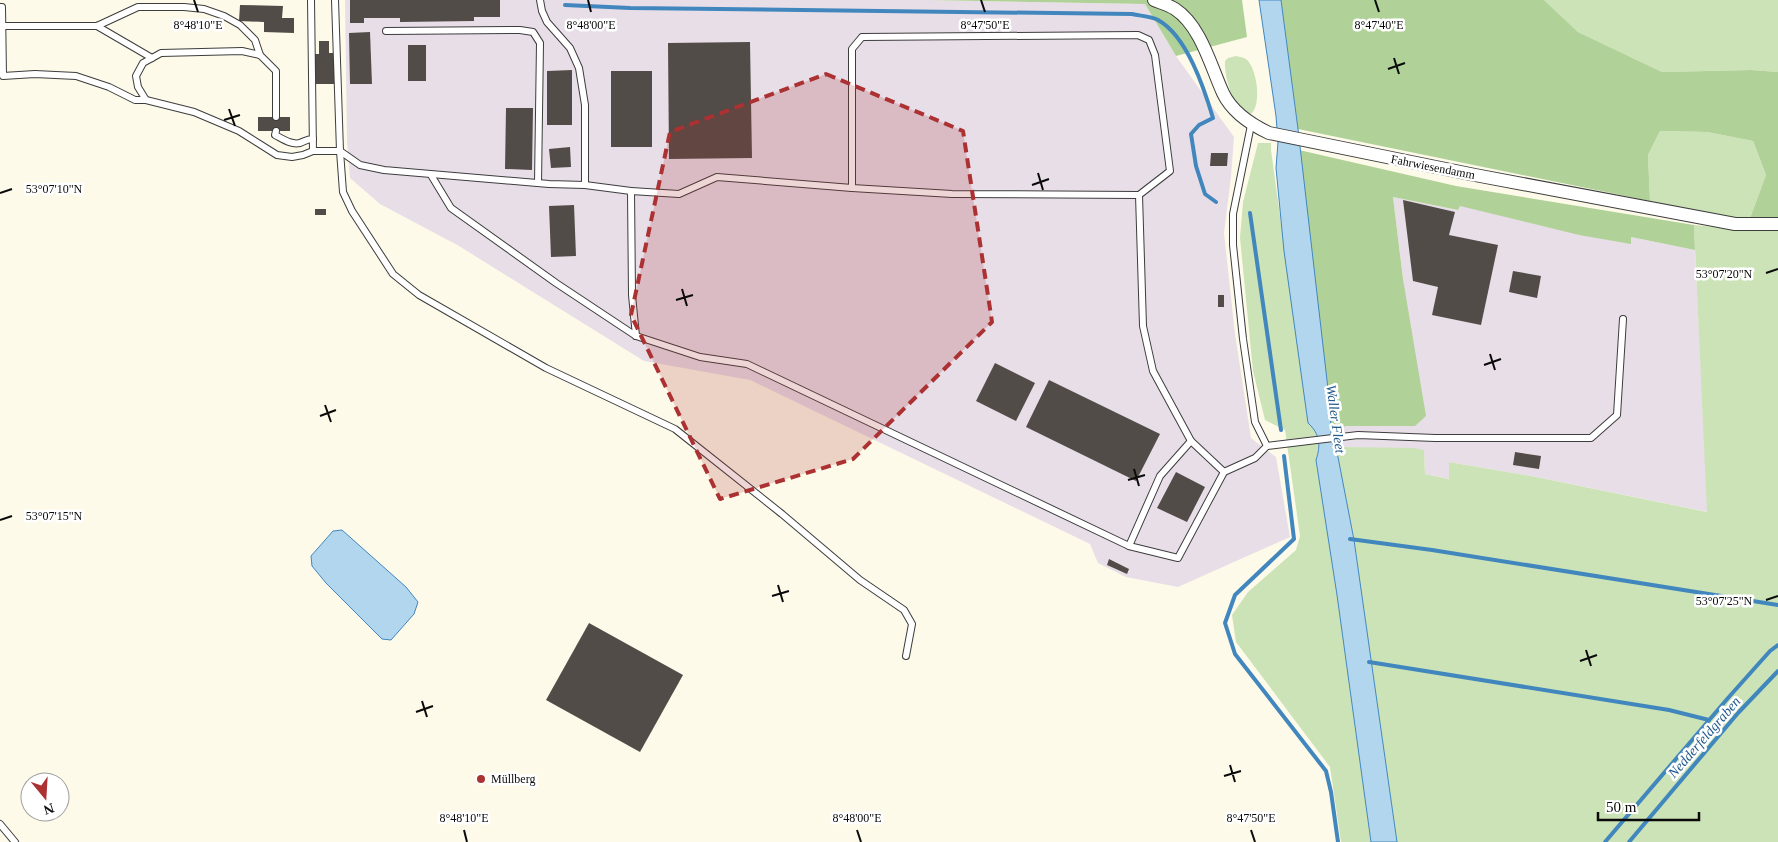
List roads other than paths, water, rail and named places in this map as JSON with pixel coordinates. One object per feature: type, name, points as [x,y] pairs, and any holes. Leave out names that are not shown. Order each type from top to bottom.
[{"type":"street","name":"Fahrwiesendamm","points":[[1154,0],[1176,10],[1194,28],[1224,94],[1236,111],[1251,125],[1269,133],[1735,224],[1778,224]]},
{"type":"lane","points":[[311,0],[313,151]]},
{"type":"lane","points":[[336,0],[340,151],[343,192],[352,210],[393,274],[418,295],[546,368],[675,429],[782,514],[860,580],[904,610],[912,624],[906,656]]},
{"type":"lane","points":[[540,0],[547,22],[570,48],[579,68],[585,105],[584,185]]},
{"type":"lane","points":[[0,7],[2,7],[3,76],[35,74],[76,76],[109,87],[135,100],[146,100],[194,112],[239,131],[277,155],[303,155],[313,151],[340,151],[360,164],[384,170],[679,194],[717,177],[852,188],[952,194],[1139,195],[1170,171],[1155,55],[1149,40],[1138,35],[862,37],[852,49],[852,188]]},
{"type":"lane","points":[[2,26],[97,26],[138,7],[204,9],[224,16],[240,25],[255,40],[260,55],[276,71],[276,117]]},
{"type":"lane","points":[[97,26],[152,58]]},
{"type":"lane","points":[[386,31],[520,30],[533,32],[540,43],[538,183]]},
{"type":"lane","points":[[146,100],[138,87],[136,76],[143,62],[161,53],[242,51],[260,55]]},
{"type":"lane","points":[[1251,125],[1233,214],[1233,244],[1243,339],[1255,422],[1267,446]]},
{"type":"lane","points":[[276,131],[275,135],[288,143],[298,143],[312,139]]},
{"type":"lane","points":[[431,175],[451,208],[556,283],[636,336],[700,358],[747,364],[1129,546],[1178,558],[1224,472],[1255,458],[1267,446],[1358,435],[1435,438],[1591,438],[1617,415],[1623,319]]},
{"type":"lane","points":[[631,191],[632,295],[636,336]]},
{"type":"lane","points":[[1139,195],[1143,326],[1153,371],[1191,441],[1224,472]]},
{"type":"lane","points":[[1129,546],[1160,476],[1191,441]]},
{"type":"lane","points":[[0,824],[15,842]]},
{"type":"water","points":[[1259,0],[1281,0],[1331,415],[1331,436],[1333,447],[1338,457],[1354,540],[1397,842],[1371,842],[1337,595],[1316,460],[1319,449],[1318,440],[1315,431],[1308,423],[1284,251],[1276,168],[1278,142],[1276,116]]},
{"type":"water","points":[[342,530],[406,587],[418,602],[414,614],[391,640],[382,639],[326,583],[312,566],[311,556],[333,531]]},
{"type":"waterway","points":[[565,5],[630,8],[1132,14],[1152,18],[1158,20],[1178,38],[1186,50],[1205,92],[1213,118],[1199,125],[1191,134],[1196,166],[1205,194],[1216,202]]},
{"type":"waterway","points":[[1250,213],[1281,430]]},
{"type":"waterway","points":[[1284,456],[1294,539],[1235,595],[1225,623],[1235,654],[1326,771],[1338,842]]},
{"type":"waterway","points":[[1350,539],[1432,550],[1778,605]]},
{"type":"waterway","points":[[1605,842],[1728,698],[1770,651],[1778,645]]},
{"type":"waterway","points":[[1369,662],[1669,710],[1709,720]]},
{"type":"waterway","name":"Nedderfeldgraben","points":[[1629,842],[1738,713],[1778,671]]},
{"type":"place","name":"Müllberg","points":[[481,779]]},
{"type":"water label","name":"Waller Fleet","points":[[1336,419]]}]
